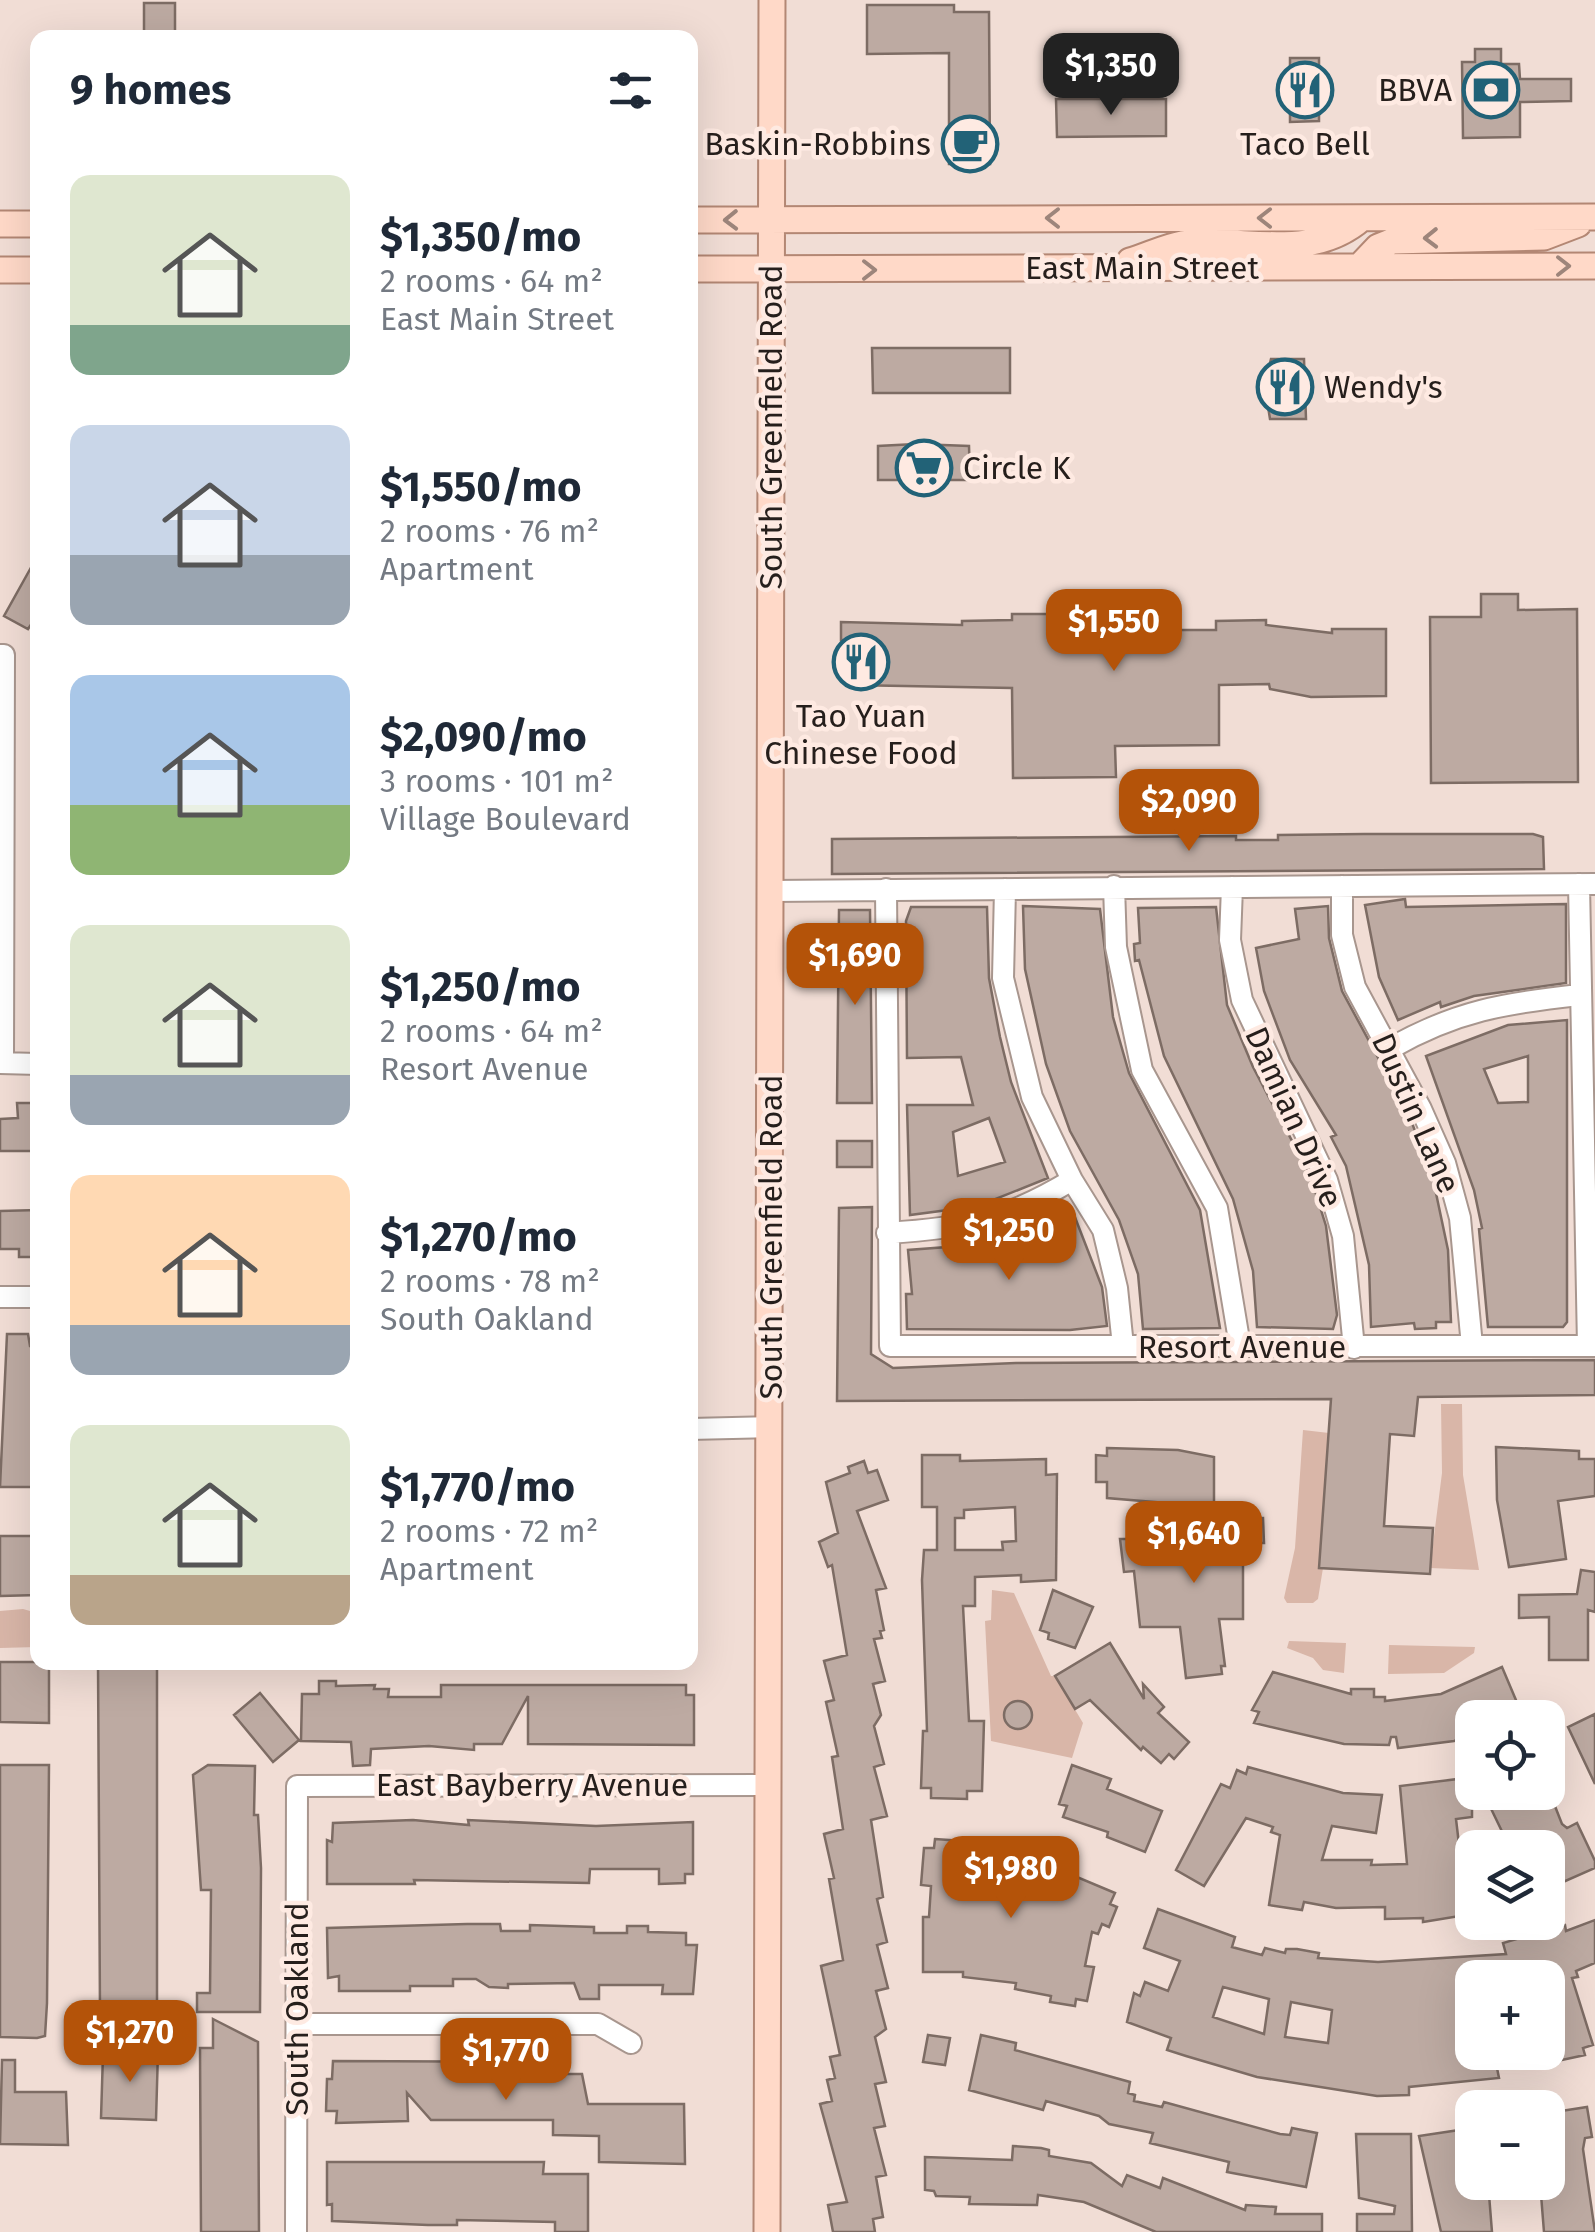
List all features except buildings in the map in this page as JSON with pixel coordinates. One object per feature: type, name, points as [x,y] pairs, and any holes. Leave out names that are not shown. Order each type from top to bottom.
[{"type":"main road","name":"South Greenfield Road","points":[[767,2232],[772,0]]},
{"type":"main road","name":"East Main Street","points":[[698,221],[772,230],[1362,218],[1595,218]]},
{"type":"main road","points":[[1106,268],[1182,244],[1284,245],[1332,239],[1362,218]]},
{"type":"main road","points":[[1360,266],[1378,248],[1393,241],[1544,237],[1595,218]]},
{"type":"main road","points":[[0,224],[30,224]]},
{"type":"main road","name":"East Main Street","points":[[698,269],[1595,266]]},
{"type":"main road","points":[[0,270],[30,270]]},
{"type":"street","points":[[2,655],[1,1064],[30,1064]]},
{"type":"street","points":[[770,892],[1587,884],[1578,995],[1592,1346]]},
{"type":"street","points":[[1114,886],[1116,947],[1142,1070],[1217,1208],[1240,1346]]},
{"type":"street","name":"Dustin Lane","points":[[1342,886],[1342,936],[1355,986],[1391,1048],[1444,1163],[1460,1218],[1472,1346]]},
{"type":"street","name":"Damian Drive","points":[[1232,887],[1230,940],[1242,1000],[1327,1180],[1343,1236],[1354,1348]]},
{"type":"street","points":[[886,889],[887,1233],[969,1228],[1030,1205],[1072,1180]]},
{"type":"street","points":[[1004,889],[1003,978],[1032,1097],[1072,1180],[1103,1230],[1118,1288],[1124,1346]]},
{"type":"street","points":[[1391,1048],[1455,1015],[1500,1003],[1578,995]]},
{"type":"street","name":"Resort Avenue","points":[[887,1233],[890,1346],[1592,1346]]},
{"type":"street","points":[[0,1296],[30,1296]]},
{"type":"street","points":[[698,1428],[771,1427]]},
{"type":"street","name":"East Bayberry Avenue","points":[[297,1786],[768,1785]]},
{"type":"street","name":"South Oakland","points":[[296,2232],[297,1786]]},
{"type":"street","points":[[297,2024],[598,2024],[631,2044]]},
{"type":"shaded area","points":[[1441,1404],[1462,1404],[1463,1475],[1479,1570],[1430,1568],[1442,1473]]},
{"type":"shaded area","points":[[1303,1430],[1329,1433],[1323,1568],[1318,1599],[1313,1603],[1287,1603],[1284,1598],[1295,1548]]},
{"type":"shaded area","points":[[992,1590],[1014,1593],[1051,1676],[1055,1676],[1083,1723],[1072,1758],[991,1741],[985,1621],[991,1620]]},
{"type":"shaded area","points":[[0,1611],[30,1611],[30,1647],[0,1648]]},
{"type":"shaded area","points":[[1289,1641],[1346,1643],[1344,1673],[1323,1670],[1313,1658],[1287,1648]]},
{"type":"shaded area","points":[[1389,1645],[1475,1647],[1474,1653],[1444,1673],[1388,1674]]},
{"type":"place","name":"Taco Bell","points":[[1305,90]]},
{"type":"place","name":"BBVA","points":[[1491,90]]},
{"type":"place","name":"Baskin-Robbins","points":[[970,144]]},
{"type":"place","name":"Wendy's","points":[[1285,387]]},
{"type":"place","name":"Circle K","points":[[924,468]]},
{"type":"place","name":"Tao Yuan Chinese Food","points":[[861,662]]}]
